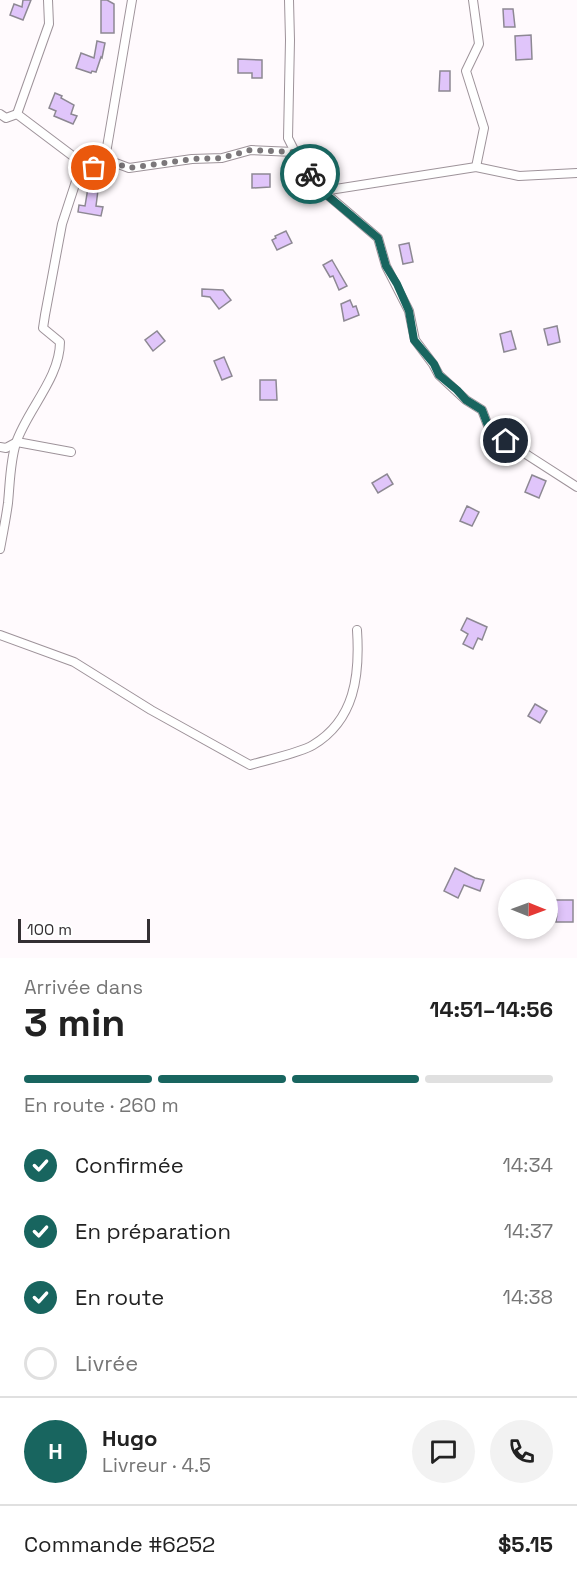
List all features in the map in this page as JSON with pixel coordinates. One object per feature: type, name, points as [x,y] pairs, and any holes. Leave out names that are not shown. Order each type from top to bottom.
[{"type":"street","points":[[0,114],[6,118],[17,114],[50,24],[48,0]]},
{"type":"street","points":[[17,114],[82,163],[94,168],[105,159],[132,0]]},
{"type":"street","points":[[289,0],[288,138],[301,164],[322,191],[378,238],[386,266],[409,311],[414,340],[434,364],[439,375],[466,400],[482,410],[490,431],[577,487]]},
{"type":"street","points":[[473,0],[479,44],[466,71],[484,128],[476,167]]},
{"type":"street","points":[[105,159],[129,168],[192,159],[222,158],[250,150],[294,152]]},
{"type":"street","points":[[0,549],[16,442],[38,404],[60,355],[60,342],[43,328],[62,224],[82,163]]},
{"type":"street","points":[[322,191],[476,167],[519,176],[577,173]]},
{"type":"street","points":[[0,447],[6,448],[16,442],[72,452]]},
{"type":"street","points":[[0,635],[74,662],[143,705],[250,765],[312,746],[340,722],[356,688],[357,630]]},
{"type":"building","points":[[23,0],[31,0],[23,20],[10,15],[14,4],[22,7]]},
{"type":"building","points":[[101,0],[114,4],[114,33],[101,33]]},
{"type":"building","points":[[503,9],[513,9],[515,27],[504,27]]},
{"type":"building","points":[[531,35],[532,59],[516,60],[515,36]]},
{"type":"building","points":[[97,41],[105,43],[96,72],[91,73],[76,68],[81,53],[94,58]]},
{"type":"building","points":[[238,59],[262,60],[262,78],[252,78],[252,73],[238,73]]},
{"type":"building","points":[[440,71],[450,71],[450,91],[439,91]]},
{"type":"building","points":[[55,93],[74,105],[71,114],[77,116],[73,124],[54,116],[56,111],[49,108]]},
{"type":"building","points":[[252,174],[270,174],[270,187],[252,188]]},
{"type":"building","points":[[88,188],[98,190],[96,206],[103,207],[101,216],[78,212],[79,205],[85,206]]},
{"type":"building","points":[[286,231],[292,243],[277,250],[272,240]]},
{"type":"building","points":[[409,243],[413,262],[403,264],[399,245]]},
{"type":"building","points":[[332,260],[347,286],[339,290],[333,276],[330,277],[323,265]]},
{"type":"building","points":[[202,289],[223,290],[231,300],[219,309],[210,297],[202,296]]},
{"type":"building","points":[[350,300],[353,307],[356,306],[359,315],[344,321],[341,304]]},
{"type":"building","points":[[557,326],[560,342],[548,345],[544,329]]},
{"type":"building","points":[[157,331],[165,341],[153,351],[145,340]]},
{"type":"building","points":[[511,331],[516,349],[504,352],[500,334]]},
{"type":"building","points":[[224,357],[232,376],[222,380],[214,361]]},
{"type":"building","points":[[260,380],[276,380],[277,400],[260,400]]},
{"type":"building","points":[[387,474],[393,484],[378,493],[372,483]]},
{"type":"building","points":[[532,475],[546,481],[539,498],[525,492]]},
{"type":"building","points":[[467,506],[479,512],[472,526],[460,521]]},
{"type":"building","points":[[467,618],[487,627],[482,640],[478,638],[473,649],[463,644],[468,634],[461,630]]},
{"type":"building","points":[[535,704],[547,711],[540,723],[528,716]]},
{"type":"building","points":[[455,868],[484,880],[480,891],[464,885],[458,898],[444,891]]},
{"type":"building","points":[[558,900],[573,900],[573,922],[558,922]]},
{"type":"way so far","points":[[94,168],[105,159],[129,168],[192,159],[222,158],[250,150],[294,152],[310,174]]},
{"type":"route","points":[[310,174],[322,191],[378,238],[386,266],[409,311],[414,340],[434,364],[439,375],[466,400],[482,410],[490,431],[506,441]]}]
